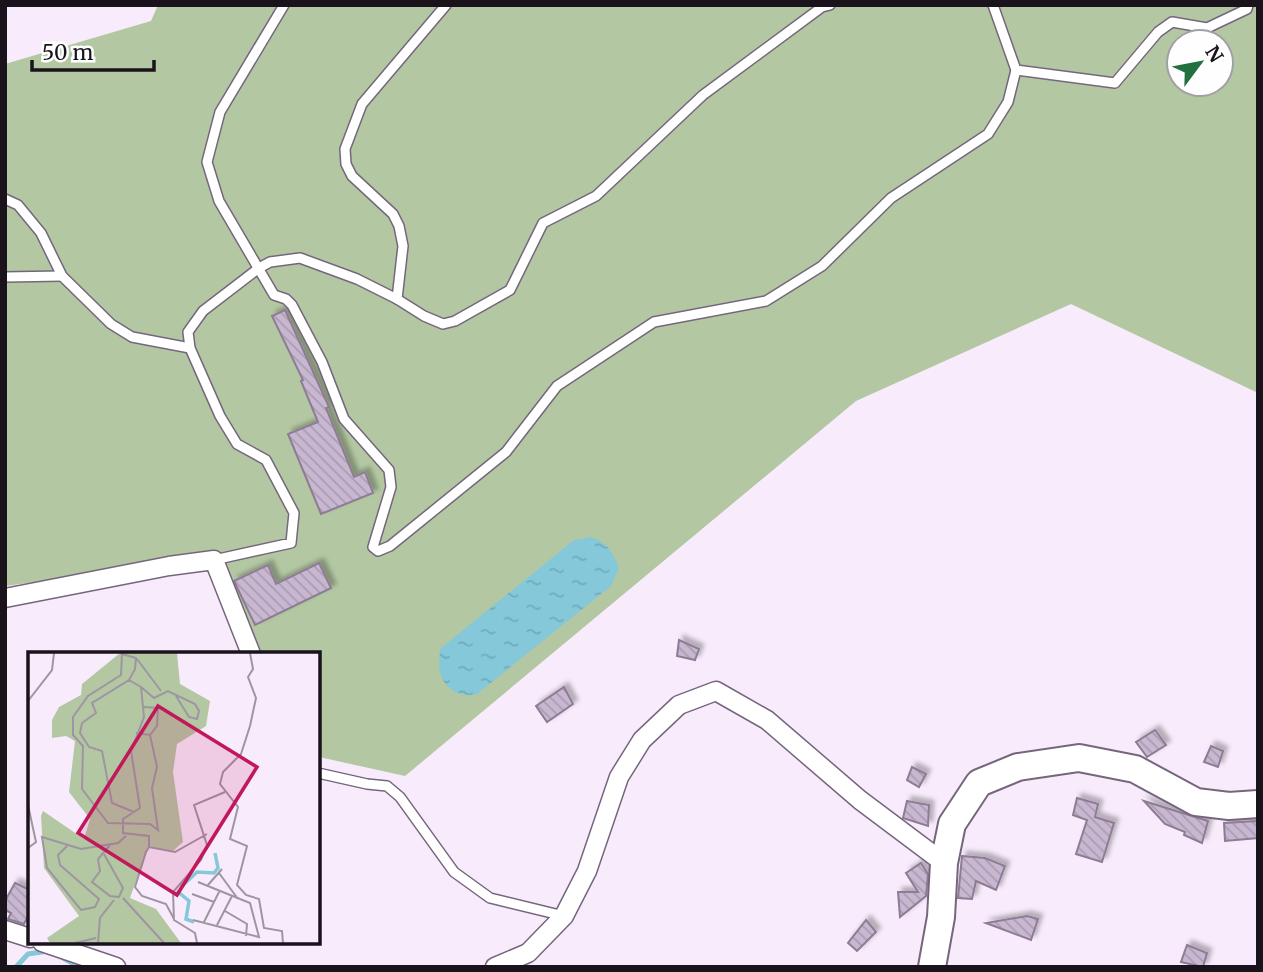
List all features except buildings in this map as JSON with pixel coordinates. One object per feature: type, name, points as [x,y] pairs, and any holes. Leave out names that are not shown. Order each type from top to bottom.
[{"type":"street","points":[[5,598],[169,566],[214,560],[251,652]]},
{"type":"street","points":[[169,566],[221,580]]},
{"type":"street","points":[[495,967],[528,953],[564,916],[587,871],[618,778],[642,740],[679,705],[716,691],[767,720],[860,800],[944,863]]},
{"type":"street","points":[[932,967],[941,916],[944,863],[952,824],[979,783],[1018,768],[1079,758],[1135,769],[1196,803],[1229,806],[1258,804]]},
{"type":"street","points":[[5,930],[28,937]]},
{"type":"street","points":[[48,944],[116,967]]},
{"type":"lane","points":[[284,5],[220,112],[207,162],[219,201],[274,295],[286,299],[292,305],[322,362],[344,419],[389,470],[391,487],[374,537],[373,547],[378,551],[390,546],[506,452],[557,386],[654,322],[766,301],[822,266],[891,198],[988,134],[1008,102],[1016,71],[993,5]]},
{"type":"lane","points":[[397,299],[402,246],[399,226],[393,214],[352,176],[346,164],[345,149],[362,104],[446,5]]},
{"type":"lane","points":[[214,560],[291,543],[294,513],[267,460],[237,444],[220,415],[190,348],[188,331],[203,311],[259,268],[270,262],[300,258],[357,279],[443,324],[455,321],[510,290],[543,223],[596,196],[703,95],[822,8],[830,5]]},
{"type":"lane","points":[[1016,71],[1115,83],[1158,32],[1172,22],[1207,28],[1247,9],[1248,5]]},
{"type":"lane","points":[[5,199],[18,205],[41,233],[62,276],[111,324],[132,337],[190,348]]},
{"type":"lane","points":[[5,277],[62,276]]},
{"type":"lane","points":[[320,773],[387,786],[400,797],[454,872],[490,898],[564,916]]},
{"type":"green space","points":[[158,5],[1258,5],[1258,393],[1071,304],[856,401],[405,776],[320,757],[320,652],[254,652],[215,558],[5,586],[5,64],[151,21]]},
{"type":"water","points":[[591,537],[605,545],[617,562],[619,568],[611,586],[477,694],[460,694],[450,688],[440,673],[440,649],[574,540]]},
{"type":"waterway","points":[[16,967],[28,954],[48,951]]},
{"type":"waterway","points":[[60,956],[79,967]]}]
